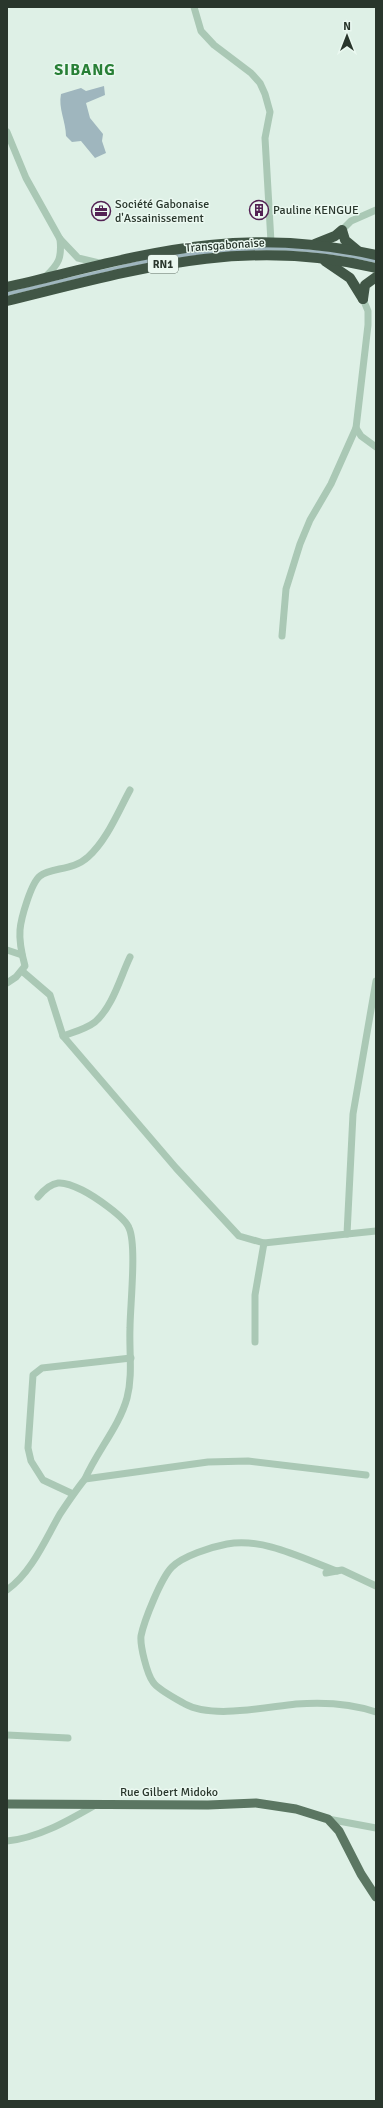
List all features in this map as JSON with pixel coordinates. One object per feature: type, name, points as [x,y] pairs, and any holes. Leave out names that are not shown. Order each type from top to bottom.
[{"type":"highway","points":[[313,244],[335,236],[342,230],[345,240],[358,251]]},
{"type":"highway","name":"Transgabonaise","points":[[7,287],[103,264],[205,245],[271,242],[313,244]]},
{"type":"highway","name":"RN1","points":[[313,244],[376,255]]},
{"type":"highway","name":"Transgabonaise","points":[[7,301],[147,268],[201,258],[276,255],[322,259],[376,268]]},
{"type":"highway","points":[[322,259],[350,278],[363,299]]},
{"type":"highway","points":[[363,299],[365,285],[376,277]]},
{"type":"main road","name":"Rue Gilbert Midoko","points":[[7,1804],[268,1803],[296,1809],[328,1819]]},
{"type":"main road","points":[[328,1819],[339,1831],[361,1874],[376,1897]]},
{"type":"street","points":[[194,7],[201,31],[214,45],[251,73],[260,83],[265,94],[270,112],[265,138],[271,242]]},
{"type":"street","points":[[7,132],[26,178],[60,239],[78,258],[103,264]]},
{"type":"street","points":[[342,230],[351,221],[376,210]]},
{"type":"street","points":[[42,279],[57,266],[59,262],[61,249],[60,239]]},
{"type":"street","points":[[282,636],[286,589],[300,544],[310,520],[331,484],[356,428],[368,324],[368,312],[363,299]]},
{"type":"street","points":[[356,428],[361,436],[376,447]]},
{"type":"street","points":[[7,983],[22,971],[25,966],[22,955],[20,930],[34,883],[40,876],[46,873],[66,869],[88,858],[107,833],[130,790]]},
{"type":"street","points":[[7,950],[22,955]]},
{"type":"street","points":[[63,1036],[94,1023],[104,1013],[130,957]]},
{"type":"street","points":[[22,971],[50,995],[63,1036],[176,1168],[239,1236],[264,1243],[376,1231]]},
{"type":"street","points":[[347,1234],[353,1114],[376,981]]},
{"type":"street","points":[[7,1590],[20,1579],[28,1569],[73,1494],[85,1478],[93,1461],[120,1416],[125,1404],[130,1378],[132,1250],[130,1228],[116,1214],[85,1191],[70,1184],[55,1183],[46,1188],[38,1197]]},
{"type":"street","points":[[255,1342],[254,1295],[264,1243]]},
{"type":"street","points":[[73,1494],[43,1480],[31,1461],[28,1448],[33,1375],[42,1368],[131,1358]]},
{"type":"street","points":[[85,1478],[208,1462],[248,1461],[366,1475]]},
{"type":"street","points":[[337,1571],[279,1550],[254,1544],[228,1544],[197,1553],[172,1567],[158,1588],[141,1636],[144,1656],[153,1683],[187,1705],[200,1709],[247,1710],[319,1703],[362,1707],[376,1712]]},
{"type":"street","points":[[326,1573],[337,1571],[350,1572],[376,1586]]},
{"type":"street","points":[[7,1735],[68,1738]]},
{"type":"street","points":[[7,1841],[30,1837],[54,1827],[97,1804]]},
{"type":"street","points":[[328,1819],[376,1828]]},
{"type":"shaded area","points":[[104,86],[105,95],[86,103],[90,118],[103,134],[102,141],[106,153],[95,158],[81,141],[72,142],[66,136],[60,99],[61,94],[81,88],[86,91]]},
{"type":"shaded area","points":[[277,246],[336,252],[376,259],[376,263],[327,254],[281,251],[235,252],[190,256],[100,273],[7,296],[7,292],[164,255],[208,249]]},
{"type":"place","name":"Pauline KENGUE","points":[[259,210]]},
{"type":"place","name":"Société Gabonaise d'Assainissement","points":[[101,211]]},
{"type":"district","name":"SIBANG","points":[[85,69]]}]
